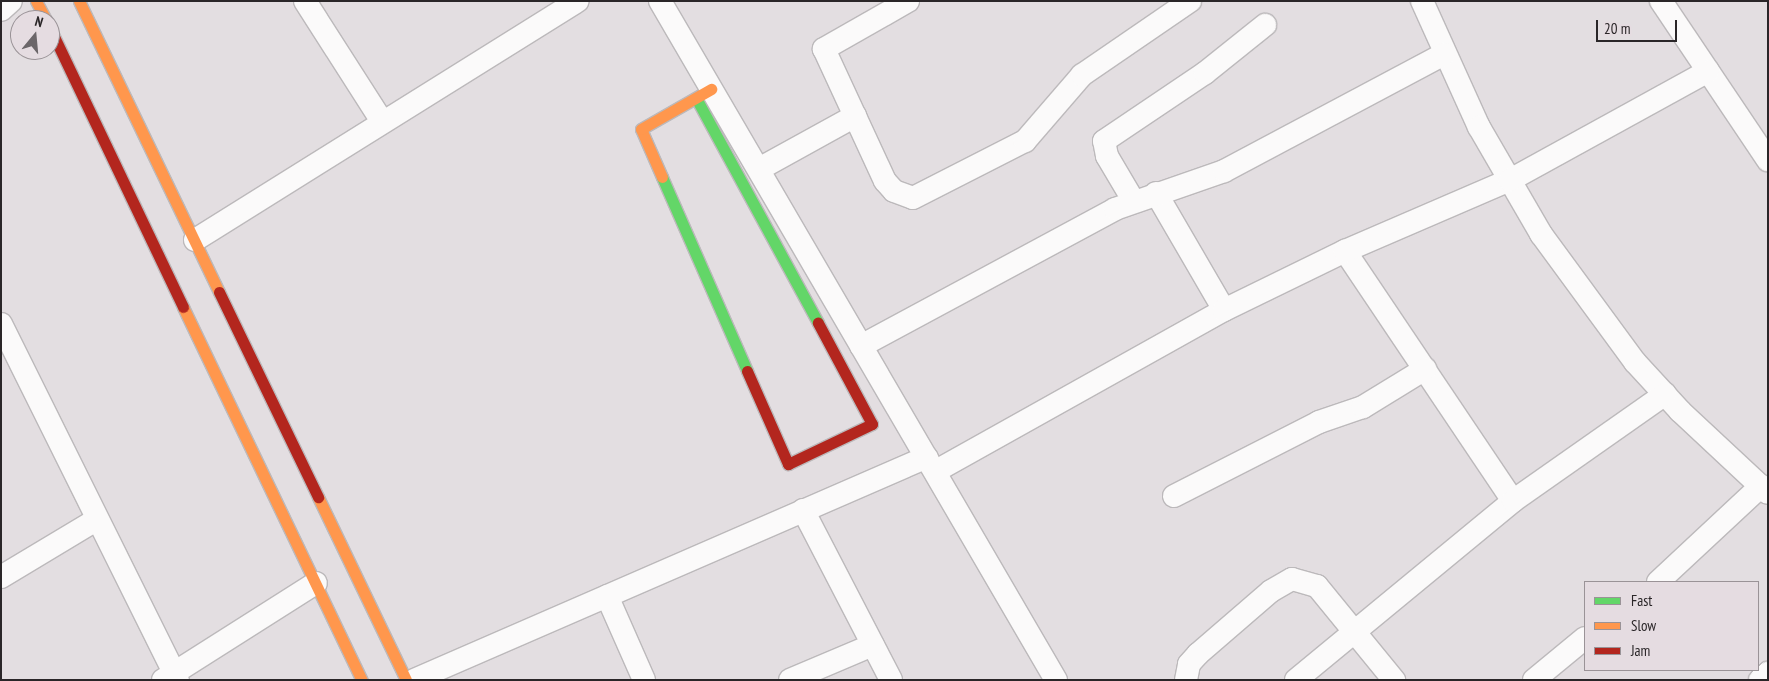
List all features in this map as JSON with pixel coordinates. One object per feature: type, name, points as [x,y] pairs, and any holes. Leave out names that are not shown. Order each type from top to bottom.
[{"type":"street","points":[[1,10],[12,1]]},
{"type":"street","points":[[79,1],[406,680]]},
{"type":"street","points":[[305,1],[382,120]]},
{"type":"street","points":[[195,240],[382,120],[577,1]]},
{"type":"street","points":[[660,1],[781,256],[872,424],[788,464],[641,129],[704,94]]},
{"type":"street","points":[[908,1],[824,49],[855,116],[894,191],[913,198],[927,193],[1025,141],[1082,75],[1190,1]]},
{"type":"street","points":[[1422,1],[1444,54],[1510,180],[1541,234],[1594,309],[1665,394],[1764,490],[1659,581]]},
{"type":"street","points":[[1661,1],[1708,71],[1765,150]]},
{"type":"street","points":[[1133,200],[1107,156],[1104,141],[1205,72],[1265,25]]},
{"type":"street","points":[[60,49],[362,680]]},
{"type":"street","points":[[861,346],[1133,200],[1156,192],[1194,185],[1224,171],[1444,54]]},
{"type":"street","points":[[414,680],[803,510],[931,464],[1224,310],[1345,251],[1510,180],[1708,71]]},
{"type":"street","points":[[704,94],[759,169],[1056,680]]},
{"type":"street","points":[[759,169],[855,116]]},
{"type":"street","points":[[1156,192],[1224,310]]},
{"type":"street","points":[[781,256],[804,244]]},
{"type":"street","points":[[1345,251],[1513,501]]},
{"type":"street","points":[[1,324],[171,677],[316,583]]},
{"type":"street","points":[[1174,496],[1319,422],[1363,407],[1425,369]]},
{"type":"street","points":[[1296,680],[1513,501],[1665,394]]},
{"type":"street","points":[[803,510],[891,680]]},
{"type":"street","points":[[1,577],[96,520]]},
{"type":"street","points":[[1186,680],[1189,664],[1198,654],[1270,591],[1292,578],[1317,586],[1394,680]]},
{"type":"street","points":[[607,596],[644,680]]},
{"type":"street","points":[[1534,680],[1584,639]]},
{"type":"street","points":[[790,680],[873,645]]},
{"type":"street","points":[[1760,680],[1768,673]]},
{"type":"traffic: fast","points":[[696,98],[818,323]]},
{"type":"traffic: fast","points":[[662,177],[747,371]]},
{"type":"traffic: slow","points":[[36,1],[41,10]]},
{"type":"traffic: slow","points":[[79,1],[219,292]]},
{"type":"traffic: slow","points":[[662,177],[641,129],[711,89]]},
{"type":"traffic: slow","points":[[183,307],[362,680]]},
{"type":"traffic: slow","points":[[318,497],[406,680]]},
{"type":"traffic: jam","points":[[60,49],[183,307]]},
{"type":"traffic: jam","points":[[219,292],[318,497]]},
{"type":"traffic: jam","points":[[747,371],[788,464],[872,424],[818,323]]}]
